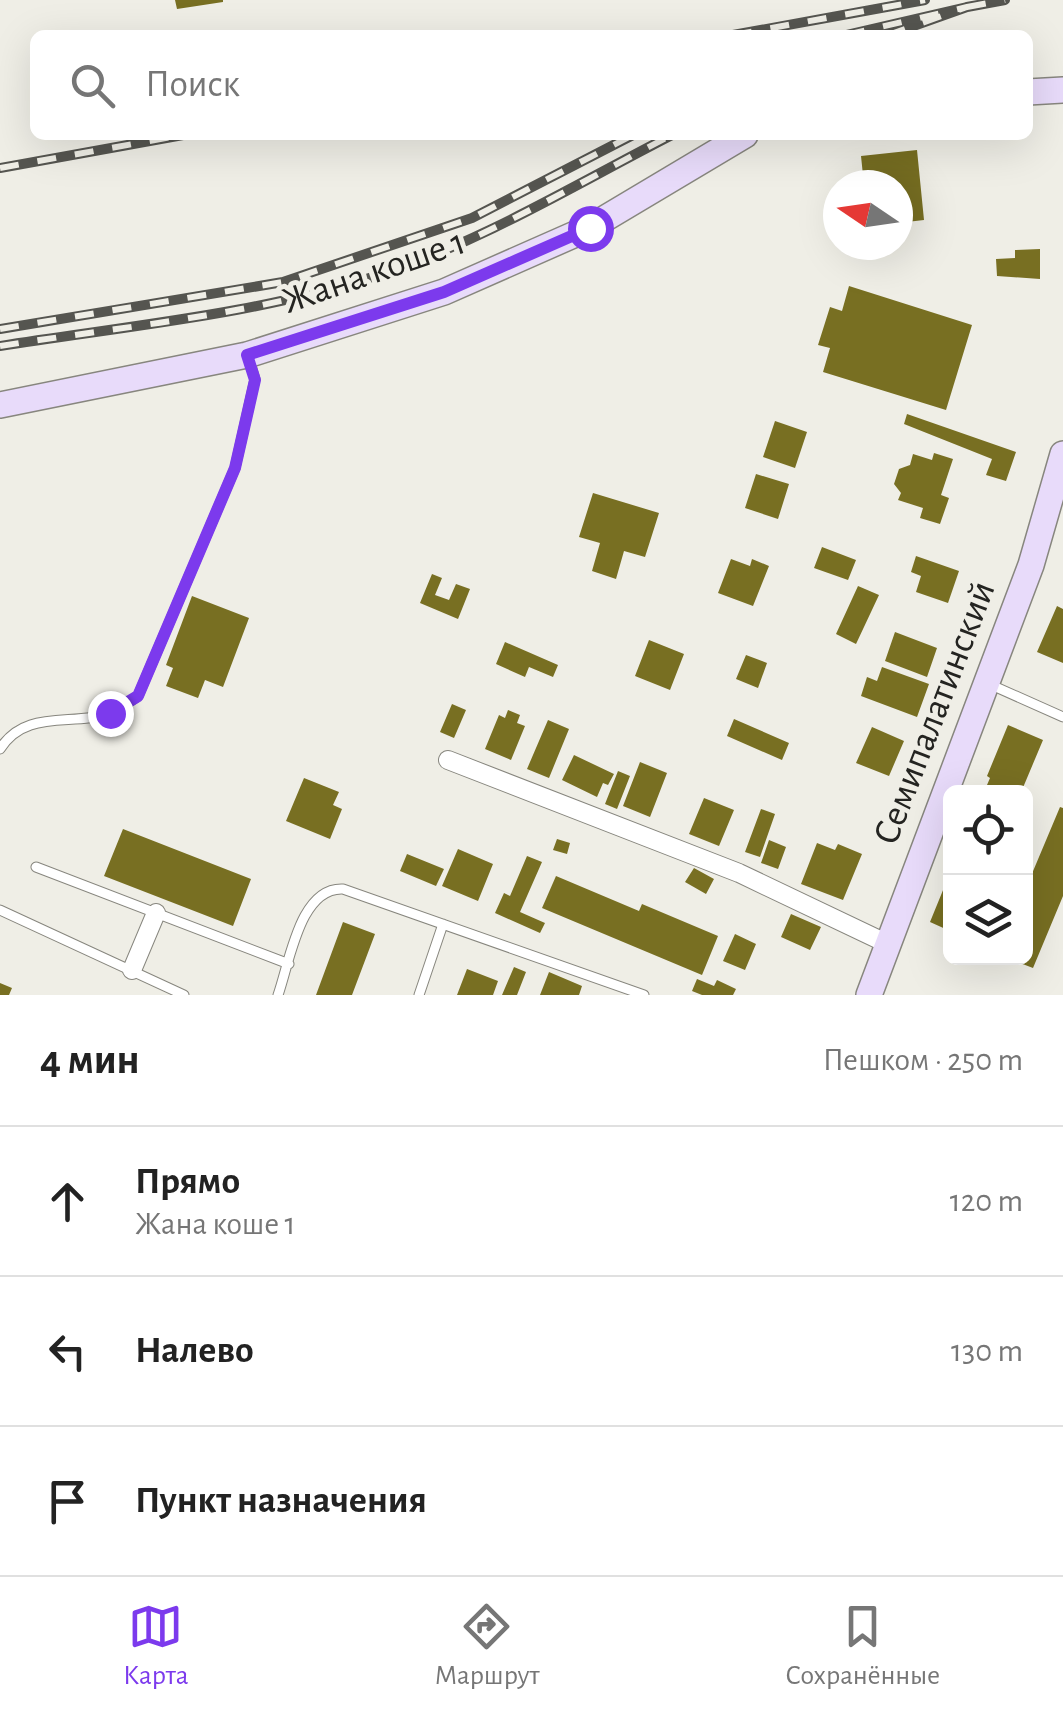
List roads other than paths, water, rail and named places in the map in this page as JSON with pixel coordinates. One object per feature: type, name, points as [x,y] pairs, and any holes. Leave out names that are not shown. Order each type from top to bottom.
[{"type":"street","points":[[1033,92],[1063,90]]},
{"type":"street","name":"Жана коше 1","points":[[0,404],[247,355],[444,292],[590,228],[736,140]]},
{"type":"street","name":"Семипалатинский","points":[[870,995],[1031,565],[1063,454]]},
{"type":"street","points":[[448,760],[739,874],[888,944]]},
{"type":"street","points":[[132,970],[156,913]]},
{"type":"lane","points":[[0,749],[7,738],[35,721],[110,713],[138,696],[235,468],[255,380],[247,355]]},
{"type":"lane","points":[[986,683],[1063,718]]},
{"type":"lane","points":[[36,867],[289,964]]},
{"type":"lane","points":[[278,995],[306,911],[329,888],[343,889],[644,995]]},
{"type":"lane","points":[[0,910],[184,995]]},
{"type":"lane","points":[[419,995],[444,924]]},
{"type":"railway","points":[[760,30],[925,0]]},
{"type":"railway","points":[[967,7],[1005,0]]},
{"type":"railway","points":[[868,30],[967,7],[902,30]]},
{"type":"railway","points":[[0,168],[155,140]]},
{"type":"railway","points":[[0,329],[283,282],[472,218],[623,140]]},
{"type":"railway","points":[[0,346],[241,309],[382,274],[493,228],[663,140]]}]
